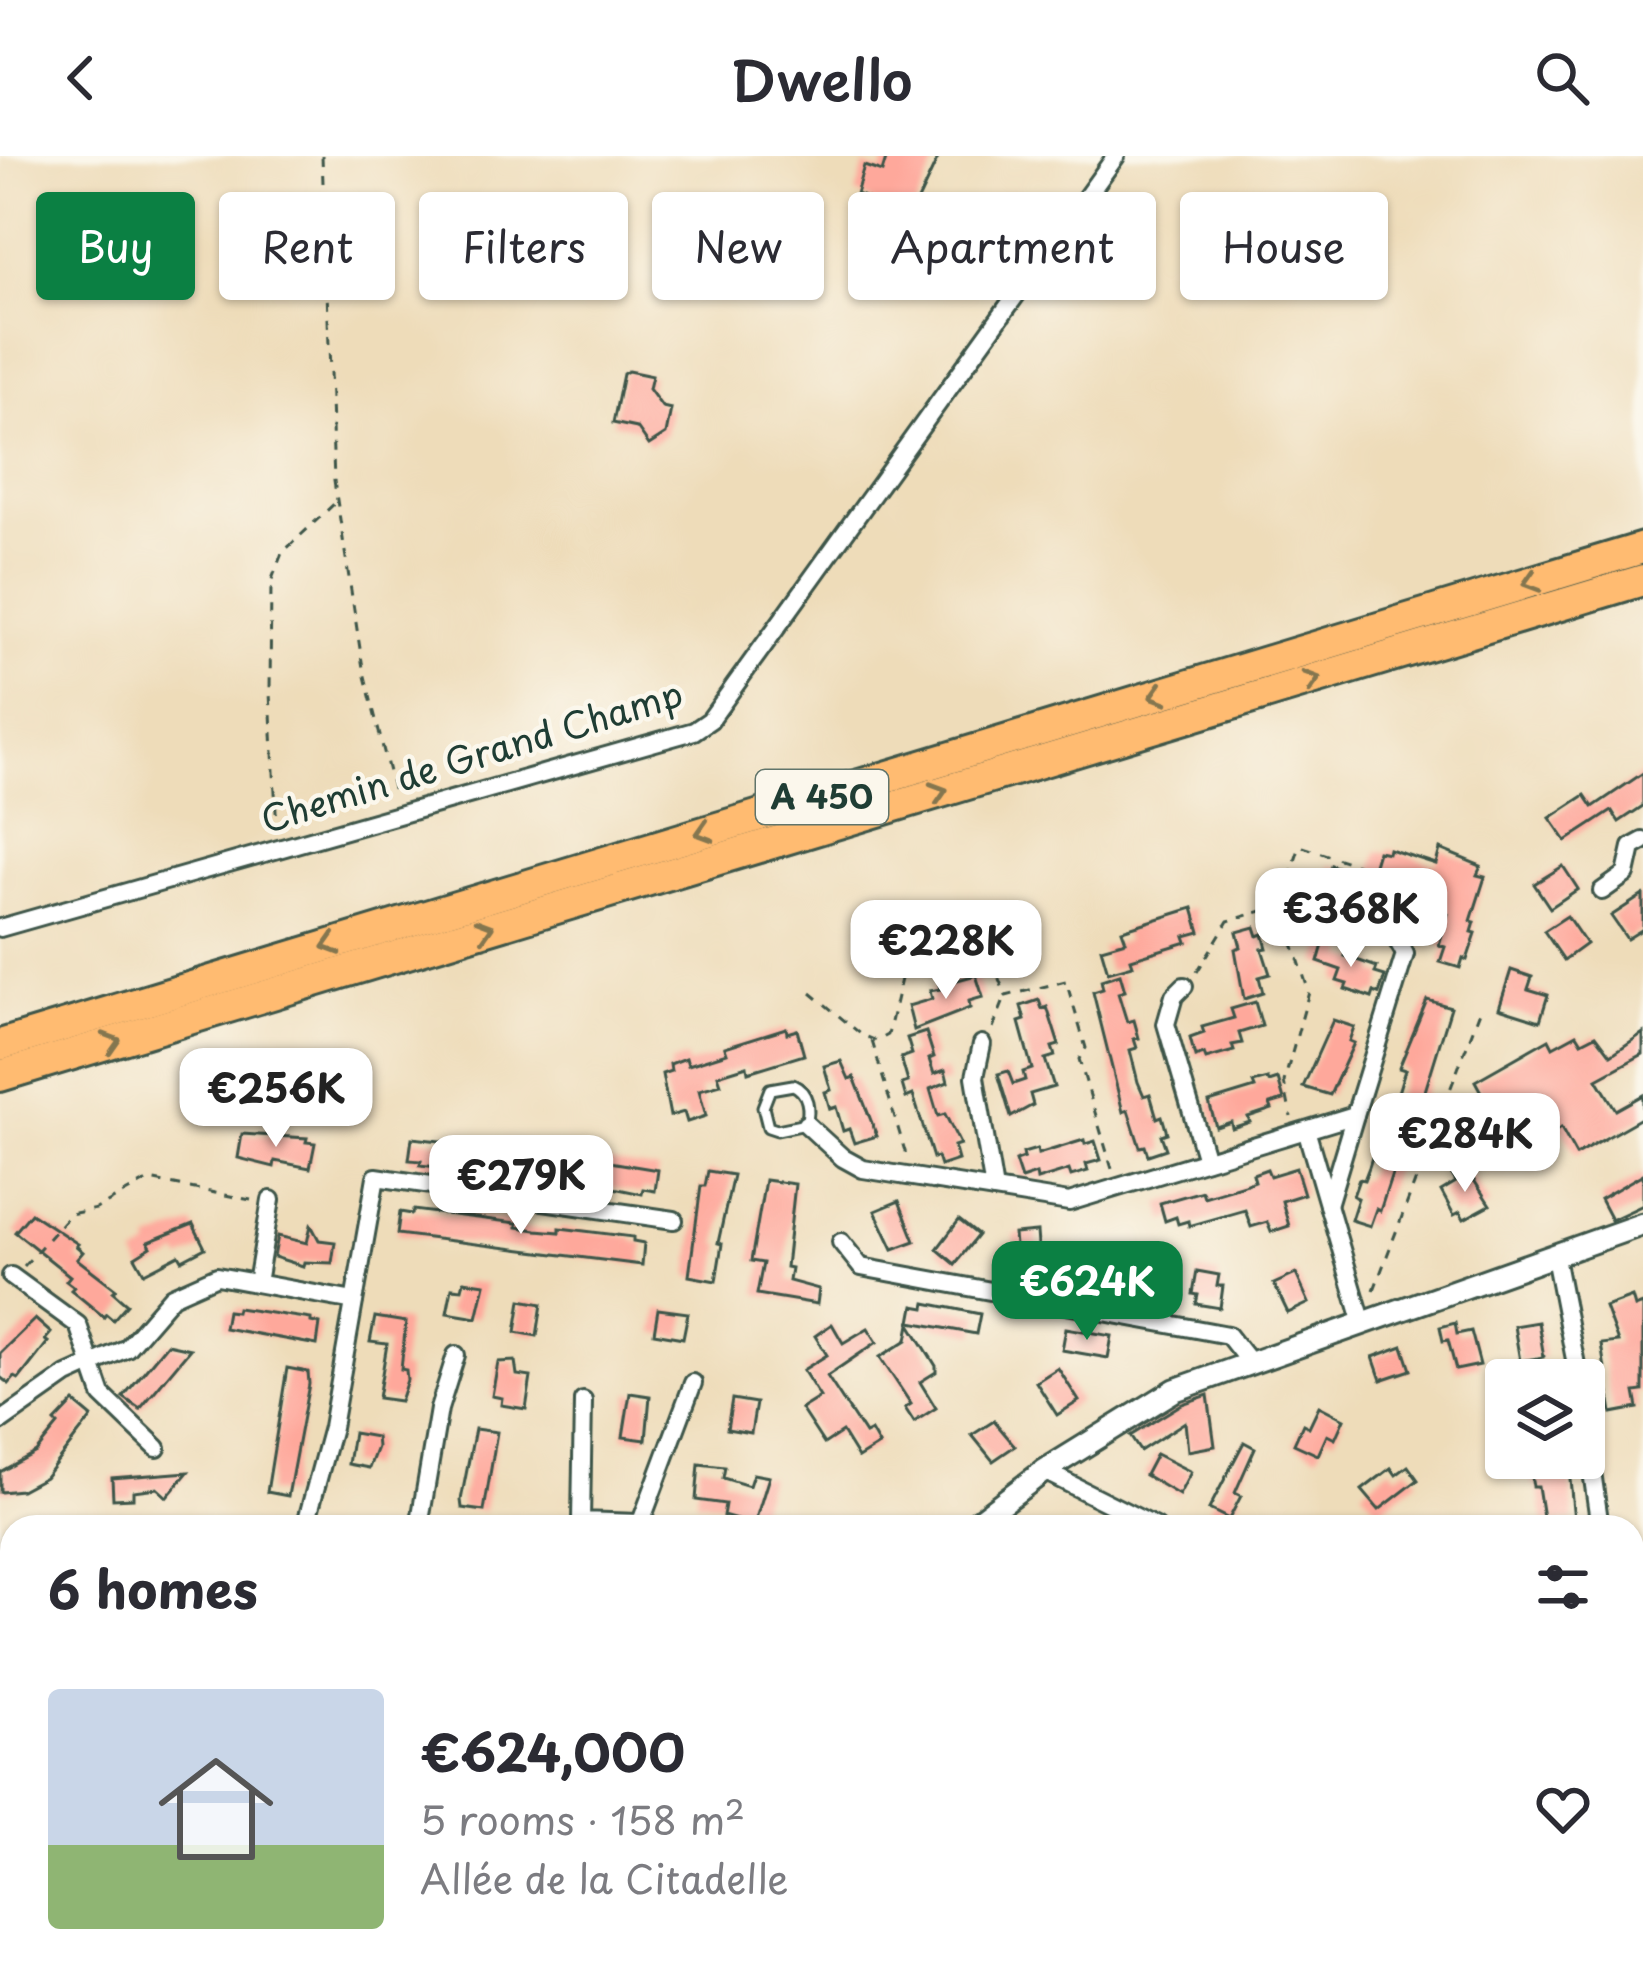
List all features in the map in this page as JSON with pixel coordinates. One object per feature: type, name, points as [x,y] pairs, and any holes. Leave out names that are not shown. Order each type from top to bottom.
[{"type":"highway","name":"A 450","points":[[0,1045],[1643,548]]},
{"type":"highway","name":"A 450","points":[[0,1076],[1643,580]]},
{"type":"street","name":"Chemin de Grand Champ","points":[[0,928],[694,731],[710,720],[1116,156]]},
{"type":"street","points":[[1602,891],[1626,874],[1632,848],[1643,842]]},
{"type":"street","points":[[1328,1204],[1405,954],[1388,924]]},
{"type":"street","points":[[1184,986],[1174,996],[1166,1024],[1206,1160]]},
{"type":"street","points":[[982,1044],[975,1077],[994,1190]]},
{"type":"street","points":[[806,1124],[843,1158],[863,1169],[1070,1202],[1355,1115]]},
{"type":"street","points":[[1301,1134],[1328,1204],[1360,1314]]},
{"type":"street","points":[[308,1515],[332,1426],[376,1177],[674,1220]]},
{"type":"street","points":[[257,1283],[271,1200]]},
{"type":"street","points":[[986,1515],[1044,1471],[1175,1390],[1360,1314],[1555,1257],[1643,1224]]},
{"type":"street","points":[[841,1242],[862,1267],[1228,1336],[1250,1363]]},
{"type":"street","points":[[1555,1257],[1575,1359]]},
{"type":"street","points":[[11,1276],[79,1324],[102,1395],[158,1448]]},
{"type":"street","points":[[0,1422],[68,1375],[127,1348],[172,1296],[217,1276],[354,1301]]},
{"type":"street","points":[[421,1515],[439,1409],[457,1355]]},
{"type":"street","points":[[643,1515],[693,1383]]},
{"type":"street","points":[[580,1515],[583,1401]]},
{"type":"street","points":[[1044,1471],[1132,1515]]},
{"type":"street","points":[[1593,1479],[1598,1515]]},
{"type":"lane","points":[[800,1088],[809,1112],[806,1124],[777,1130],[768,1127],[763,1107],[770,1089],[800,1088]]},
{"type":"path","points":[[322,156],[337,501],[363,668],[400,815]]},
{"type":"path","points":[[274,850],[271,582],[282,553],[337,501]]},
{"type":"path","points":[[1301,1134],[1284,1082],[1309,992],[1280,905],[1300,846],[1357,865],[1388,924]]},
{"type":"path","points":[[1184,986],[1204,964],[1228,921],[1280,905]]},
{"type":"path","points":[[811,993],[877,1042],[888,1035],[904,965],[984,942],[1006,996],[997,1023],[982,1044]]},
{"type":"path","points":[[1006,996],[1066,981],[1085,1048],[1079,1059],[1117,1188]]},
{"type":"path","points":[[1360,1314],[1371,1298],[1480,1011]]},
{"type":"path","points":[[872,1039],[913,1177]]},
{"type":"path","points":[[11,1276],[70,1214],[96,1209],[148,1180],[248,1200],[271,1200]]},
{"type":"building","points":[[887,156],[939,156],[922,192],[857,192],[864,166],[882,172]]},
{"type":"building","points":[[623,374],[652,376],[649,389],[662,407],[671,409],[666,434],[649,445],[637,428],[613,423]]},
{"type":"building","points":[[1643,773],[1643,806],[1619,822],[1612,811],[1566,841],[1550,818],[1585,795],[1593,807]]},
{"type":"building","points":[[1389,849],[1436,864],[1440,849],[1481,866],[1477,875],[1485,877],[1471,921],[1476,933],[1460,968],[1440,962],[1445,947],[1439,945],[1448,914],[1438,911],[1443,894],[1385,880],[1386,875],[1372,871],[1378,851],[1388,853]]},
{"type":"building","points":[[1331,865],[1355,873],[1335,938],[1315,932],[1319,922],[1308,919],[1322,872],[1328,874]]},
{"type":"building","points":[[1563,866],[1578,889],[1550,908],[1534,884]]},
{"type":"building","points":[[1643,895],[1643,929],[1627,939],[1611,916]]},
{"type":"building","points":[[1193,908],[1200,932],[1185,936],[1187,942],[1131,959],[1133,965],[1108,972],[1101,948],[1126,941],[1122,930]]},
{"type":"building","points":[[1567,916],[1586,944],[1564,960],[1544,931]]},
{"type":"building","points":[[1255,927],[1258,936],[1263,934],[1270,974],[1259,977],[1263,993],[1244,999],[1235,949],[1241,947],[1237,932]]},
{"type":"building","points":[[1325,938],[1348,946],[1345,956],[1377,967],[1375,973],[1385,976],[1379,994],[1374,992],[1372,998],[1345,989],[1347,984],[1337,981],[1341,970],[1318,962]]},
{"type":"building","points":[[1511,970],[1532,977],[1528,989],[1548,995],[1540,1021],[1499,1008]]},
{"type":"building","points":[[1120,974],[1125,991],[1118,993],[1127,1022],[1134,1020],[1139,1038],[1134,1039],[1137,1048],[1130,1050],[1138,1082],[1144,1096],[1150,1094],[1167,1133],[1161,1135],[1166,1149],[1148,1155],[1145,1146],[1140,1147],[1128,1110],[1123,1112],[1093,992],[1103,989],[1101,980]]},
{"type":"building","points":[[976,975],[983,997],[969,1001],[970,1008],[914,1030],[908,1006],[932,999],[930,991],[940,989],[939,985]]},
{"type":"building","points":[[1039,1000],[1042,1009],[1047,1007],[1059,1045],[1052,1047],[1055,1056],[1045,1059],[1054,1087],[1030,1094],[1033,1105],[1011,1117],[998,1074],[1008,1071],[1013,1084],[1025,1080],[1023,1072],[1032,1069],[1019,1022],[1025,1020],[1021,1006]]},
{"type":"building","points":[[1427,1000],[1451,1007],[1422,1101],[1416,1115],[1412,1113],[1380,1211],[1376,1209],[1370,1226],[1351,1220],[1358,1198],[1353,1196],[1369,1167],[1378,1119],[1383,1120],[1391,1097],[1396,1099],[1405,1070],[1399,1068]]},
{"type":"building","points":[[1255,1002],[1262,1026],[1239,1033],[1242,1043],[1232,1045],[1234,1051],[1206,1059],[1204,1054],[1195,1057],[1190,1038],[1204,1033],[1202,1027],[1234,1018],[1231,1009]]},
{"type":"building","points":[[1333,1020],[1354,1027],[1349,1041],[1354,1043],[1330,1095],[1303,1087]]},
{"type":"building","points":[[786,1028],[787,1033],[797,1030],[804,1055],[748,1072],[747,1066],[718,1075],[721,1084],[699,1090],[706,1116],[687,1122],[684,1112],[670,1116],[662,1074],[671,1071],[670,1064],[686,1058],[688,1065],[727,1053],[725,1047]]},
{"type":"building","points":[[926,1032],[934,1074],[945,1070],[948,1082],[930,1089],[938,1116],[945,1114],[960,1144],[954,1146],[958,1160],[940,1166],[937,1157],[933,1158],[913,1095],[906,1098],[902,1084],[908,1082],[901,1058],[912,1054],[907,1038]]},
{"type":"building","points":[[1643,1033],[1643,1054],[1597,1079],[1616,1110],[1643,1095],[1643,1117],[1576,1155],[1561,1128],[1533,1143],[1513,1105],[1494,1116],[1475,1081],[1549,1039],[1553,1047],[1577,1034],[1582,1042],[1596,1035],[1611,1055]]},
{"type":"building","points":[[841,1061],[849,1079],[854,1077],[877,1136],[854,1143],[849,1129],[843,1131],[836,1107],[830,1109],[825,1092],[831,1090],[824,1066]]},
{"type":"building","points":[[1278,1079],[1284,1100],[1248,1117],[1250,1122],[1216,1127],[1209,1102],[1255,1088],[1253,1083]]},
{"type":"building","points":[[242,1134],[307,1138],[306,1142],[315,1143],[310,1168],[275,1161],[274,1167],[238,1158]]},
{"type":"building","points":[[412,1138],[658,1170],[655,1191],[643,1189],[642,1194],[538,1172],[538,1176],[525,1174],[525,1178],[420,1165],[421,1161],[409,1160]]},
{"type":"building","points":[[1084,1140],[1085,1144],[1095,1141],[1101,1160],[1086,1164],[1088,1171],[1021,1179],[1015,1161],[1024,1158],[1023,1153],[1037,1149],[1038,1154]]},
{"type":"building","points":[[1296,1168],[1304,1194],[1282,1201],[1289,1226],[1271,1232],[1267,1222],[1251,1227],[1245,1210],[1189,1226],[1188,1221],[1178,1224],[1176,1217],[1165,1221],[1160,1203],[1244,1185],[1255,1181],[1253,1174],[1267,1169],[1270,1176]]},
{"type":"building","points":[[1466,1168],[1490,1205],[1464,1219],[1460,1212],[1454,1215],[1441,1191],[1456,1182],[1452,1175]]},
{"type":"building","points":[[708,1171],[733,1175],[718,1243],[722,1244],[716,1281],[689,1276],[701,1186],[705,1186]]},
{"type":"building","points":[[1643,1174],[1643,1205],[1611,1220],[1600,1199]]},
{"type":"building","points":[[765,1180],[795,1184],[786,1267],[791,1268],[789,1281],[819,1289],[817,1304],[757,1294],[763,1263],[751,1261]]},
{"type":"building","points":[[899,1201],[915,1241],[893,1249],[875,1211]]},
{"type":"building","points":[[413,1210],[517,1223],[517,1227],[536,1230],[560,1232],[560,1228],[633,1237],[644,1243],[642,1265],[397,1234],[400,1212],[412,1214]]},
{"type":"building","points":[[31,1213],[78,1244],[83,1252],[77,1259],[116,1289],[113,1292],[127,1304],[113,1320],[71,1290],[74,1287],[66,1281],[70,1276],[15,1232]]},
{"type":"building","points":[[959,1220],[978,1235],[955,1264],[937,1249]]},
{"type":"building","points":[[193,1224],[205,1248],[144,1273],[135,1257],[151,1247],[148,1242]]},
{"type":"building","points":[[311,1225],[319,1240],[335,1242],[332,1263],[304,1262],[303,1266],[274,1257],[278,1236],[307,1243]]},
{"type":"building","points":[[1037,1232],[1039,1258],[1022,1260],[1023,1269],[1003,1271],[1001,1247],[1015,1246],[1014,1234]]},
{"type":"building","points":[[1069,1246],[1132,1257],[1133,1252],[1160,1256],[1150,1296],[1127,1292],[1129,1279],[1066,1268]]},
{"type":"building","points":[[1197,1271],[1219,1275],[1217,1286],[1223,1286],[1220,1308],[1196,1304]]},
{"type":"building","points":[[1296,1274],[1309,1303],[1288,1313],[1274,1284]]},
{"type":"building","points":[[464,1281],[485,1284],[477,1318],[447,1313],[452,1288],[462,1289]]},
{"type":"building","points":[[1632,1297],[1635,1307],[1643,1304],[1643,1391],[1635,1392],[1638,1408],[1612,1413],[1601,1344],[1618,1342],[1605,1307]]},
{"type":"building","points":[[521,1300],[542,1304],[537,1336],[516,1332]]},
{"type":"building","points":[[926,1303],[980,1314],[976,1334],[911,1322],[914,1306],[925,1308]]},
{"type":"building","points":[[237,1308],[311,1319],[320,1324],[317,1345],[224,1328],[227,1311]]},
{"type":"building","points":[[658,1309],[688,1313],[683,1338],[654,1333]]},
{"type":"building","points":[[375,1317],[406,1322],[401,1369],[406,1370],[407,1380],[400,1401],[378,1398],[387,1344],[370,1342]]},
{"type":"building","points":[[35,1319],[51,1333],[48,1342],[19,1379],[9,1384],[0,1377],[0,1353]]},
{"type":"building","points":[[1538,1322],[1544,1357],[1520,1359],[1514,1326]]},
{"type":"building","points":[[1455,1323],[1457,1334],[1471,1331],[1480,1365],[1456,1370],[1440,1327]]},
{"type":"building","points":[[832,1324],[843,1343],[868,1328],[877,1342],[827,1376],[865,1434],[871,1431],[879,1445],[858,1458],[842,1432],[824,1444],[801,1409],[820,1397],[803,1370],[827,1355],[815,1336]]},
{"type":"building","points":[[910,1324],[936,1366],[936,1372],[920,1382],[936,1408],[914,1422],[905,1408],[911,1404],[880,1357],[907,1340]]},
{"type":"building","points":[[1066,1328],[1112,1336],[1108,1358],[1062,1350]]},
{"type":"building","points":[[167,1344],[190,1349],[140,1409],[123,1397]]},
{"type":"building","points":[[1403,1346],[1411,1370],[1381,1380],[1373,1357]]},
{"type":"building","points":[[515,1361],[517,1375],[531,1377],[526,1409],[501,1405],[502,1398],[492,1396],[498,1362]]},
{"type":"building","points":[[287,1368],[308,1372],[309,1384],[288,1496],[267,1492]]},
{"type":"building","points":[[1058,1368],[1079,1401],[1057,1415],[1036,1382]]},
{"type":"building","points":[[630,1393],[650,1396],[646,1440],[623,1437]]},
{"type":"building","points":[[1208,1395],[1215,1446],[1188,1451],[1185,1422],[1140,1451],[1130,1436],[1182,1404]]},
{"type":"building","points":[[732,1399],[756,1403],[751,1433],[727,1429]]},
{"type":"building","points":[[74,1402],[92,1417],[45,1477],[21,1490],[0,1492],[0,1472],[36,1452]]},
{"type":"building","points":[[1319,1406],[1344,1419],[1335,1439],[1327,1435],[1318,1455],[1294,1444]]},
{"type":"building","points":[[994,1421],[1015,1446],[993,1461],[972,1435]]},
{"type":"building","points":[[475,1429],[497,1432],[484,1511],[462,1508],[461,1500]]},
{"type":"building","points":[[353,1433],[376,1437],[369,1468],[348,1464]]},
{"type":"building","points":[[1244,1442],[1255,1448],[1235,1493],[1241,1496],[1231,1515],[1209,1509]]},
{"type":"building","points":[[1156,1454],[1191,1472],[1179,1495],[1145,1475]]},
{"type":"building","points":[[699,1464],[725,1467],[723,1478],[749,1486],[753,1474],[769,1477],[757,1515],[723,1515],[725,1504],[696,1500]]},
{"type":"building","points":[[1408,1466],[1418,1480],[1379,1510],[1362,1490],[1391,1468],[1396,1475]]},
{"type":"building","points":[[188,1472],[167,1497],[157,1488],[133,1491],[133,1498],[113,1499],[112,1478]]},
{"type":"building","points":[[1532,1479],[1570,1479],[1574,1515],[1543,1515],[1538,1486],[1533,1486]]}]
